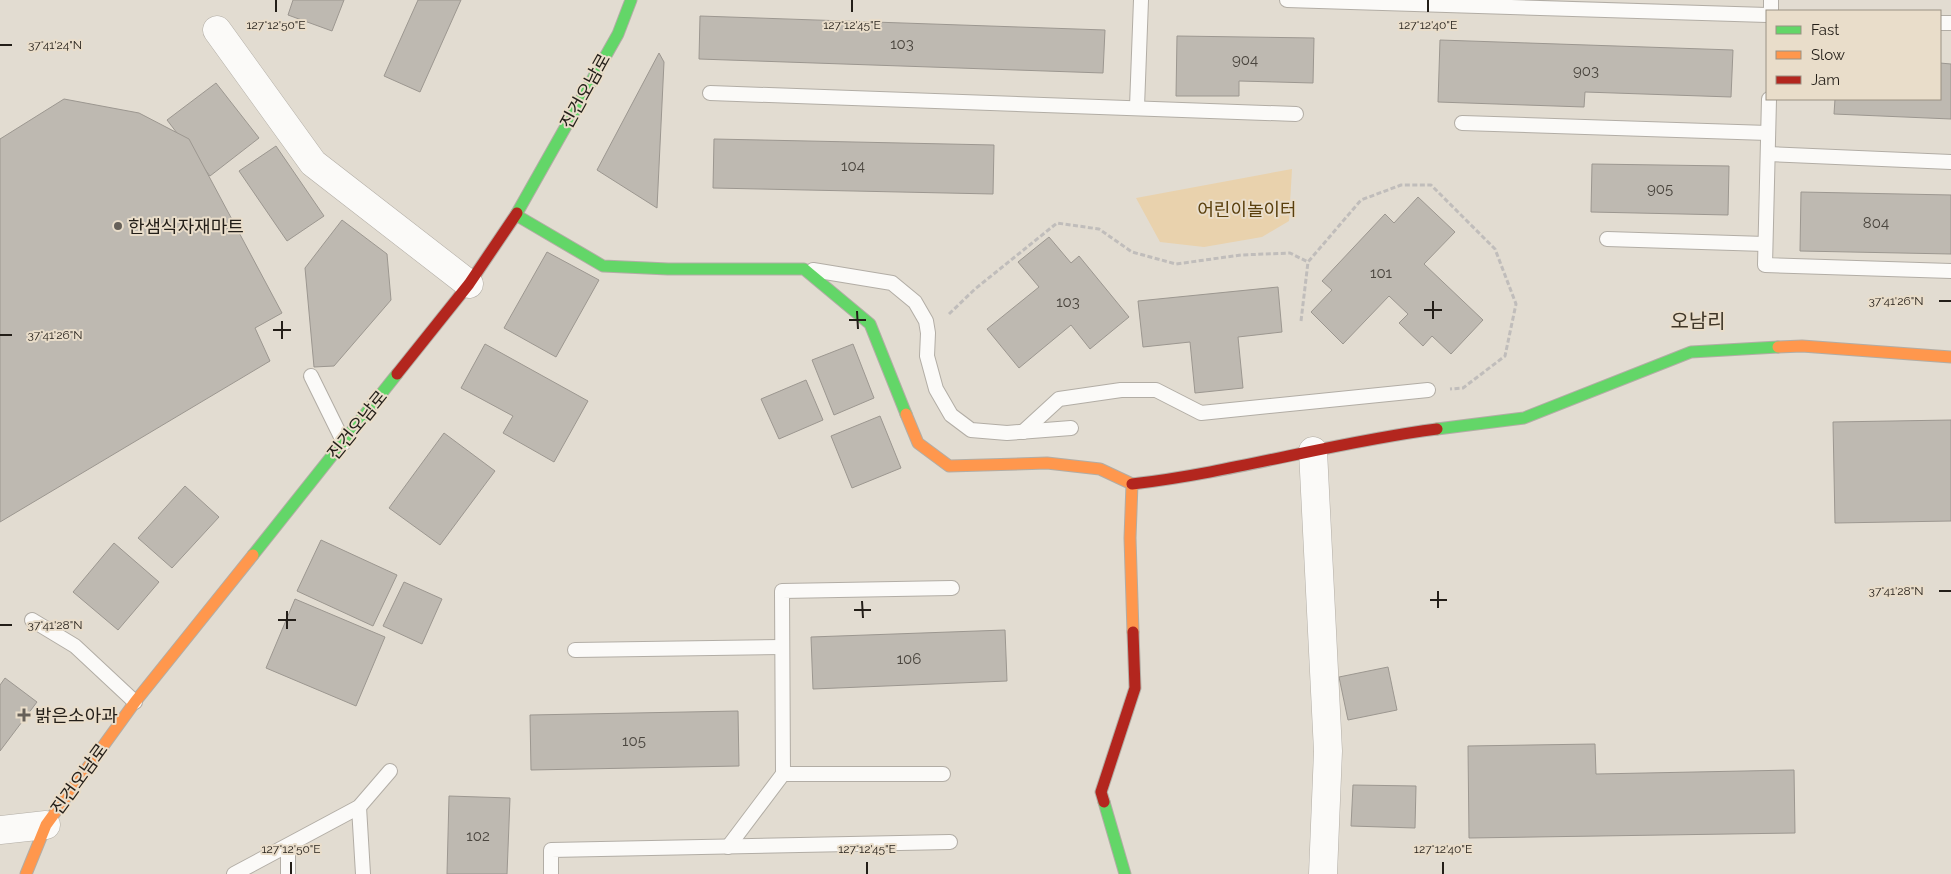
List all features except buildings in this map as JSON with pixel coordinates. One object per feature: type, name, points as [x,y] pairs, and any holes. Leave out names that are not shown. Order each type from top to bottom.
[{"type":"street","name":"진건오남로","points":[[26,874],[46,825],[135,702],[344,443],[469,284],[516,214],[618,34],[631,0]]},
{"type":"street","points":[[216,30],[313,163],[469,284]]},
{"type":"street","points":[[516,214],[603,266],[668,269],[804,269],[870,324],[918,443],[949,466],[1047,463],[1100,469],[1132,484],[1183,478],[1384,436],[1524,418],[1691,352],[1802,346],[1951,357]]},
{"type":"street","points":[[1313,450],[1328,751],[1323,874]]},
{"type":"street","points":[[1125,874],[1101,792],[1135,688],[1130,538],[1132,484]]},
{"type":"street","points":[[0,830],[46,825]]},
{"type":"lane","points":[[1137,107],[1141,0]]},
{"type":"lane","points":[[1287,0],[1766,15]]},
{"type":"lane","points":[[710,93],[1296,114]]},
{"type":"lane","points":[[1769,100],[1765,265],[1951,271]]},
{"type":"lane","points":[[1462,123],[1768,133]]},
{"type":"lane","points":[[1768,154],[1951,162]]},
{"type":"lane","points":[[1607,239],[1765,244]]},
{"type":"lane","points":[[804,269],[892,282],[915,302],[926,321],[928,333],[927,356],[936,389],[951,415],[971,430],[1007,433],[1071,428]]},
{"type":"lane","points":[[311,376],[344,443]]},
{"type":"lane","points":[[1023,432],[1059,399],[1121,390],[1156,390],[1201,413],[1428,390]]},
{"type":"lane","points":[[728,847],[783,774],[782,591],[952,588]]},
{"type":"lane","points":[[32,620],[75,646],[135,702]]},
{"type":"lane","points":[[575,650],[782,646]]},
{"type":"lane","points":[[234,874],[359,807],[390,771]]},
{"type":"lane","points":[[783,774],[943,774]]},
{"type":"lane","points":[[359,807],[363,874]]},
{"type":"lane","points":[[551,874],[551,850],[950,842]]},
{"type":"lane","points":[[288,846],[288,874]]},
{"type":"path","points":[[1301,321],[1308,262],[1361,200],[1401,186],[1431,185],[1495,248],[1516,304],[1505,356],[1463,388],[1428,390]]},
{"type":"path","points":[[928,333],[975,289],[1057,223],[1099,229],[1132,252],[1176,264],[1241,254],[1290,253],[1308,262]]},
{"type":"green space","name":"어린이놀이터","points":[[1292,169],[1289,221],[1262,237],[1204,247],[1160,242],[1136,198]]},
{"type":"traffic: fast","points":[[517,213],[618,34],[631,0]]},
{"type":"traffic: fast","points":[[516,215],[603,266],[668,269],[804,269],[870,324],[906,414]]},
{"type":"traffic: fast","points":[[1437,429],[1524,418],[1691,352],[1778,347]]},
{"type":"traffic: fast","points":[[253,555],[397,374]]},
{"type":"traffic: fast","points":[[1104,802],[1125,874]]},
{"type":"traffic: slow","points":[[1778,347],[1802,346],[1951,357]]},
{"type":"traffic: slow","points":[[906,414],[918,443],[949,466],[1047,463],[1100,469],[1132,484],[1130,538],[1133,632]]},
{"type":"traffic: slow","points":[[26,874],[46,825],[135,702],[253,555]]},
{"type":"traffic: jam","points":[[397,374],[469,284],[517,213]]},
{"type":"traffic: jam","points":[[1132,484],[1209,472],[1360,441],[1437,429]]},
{"type":"traffic: jam","points":[[1104,802],[1101,792],[1135,688],[1133,632]]},
{"type":"place","name":"한샘식자재마트","points":[[118,226]]},
{"type":"place","name":"밝은소아과","points":[[24,715]]},
{"type":"district","name":"오남리","points":[[1698,321]]}]
